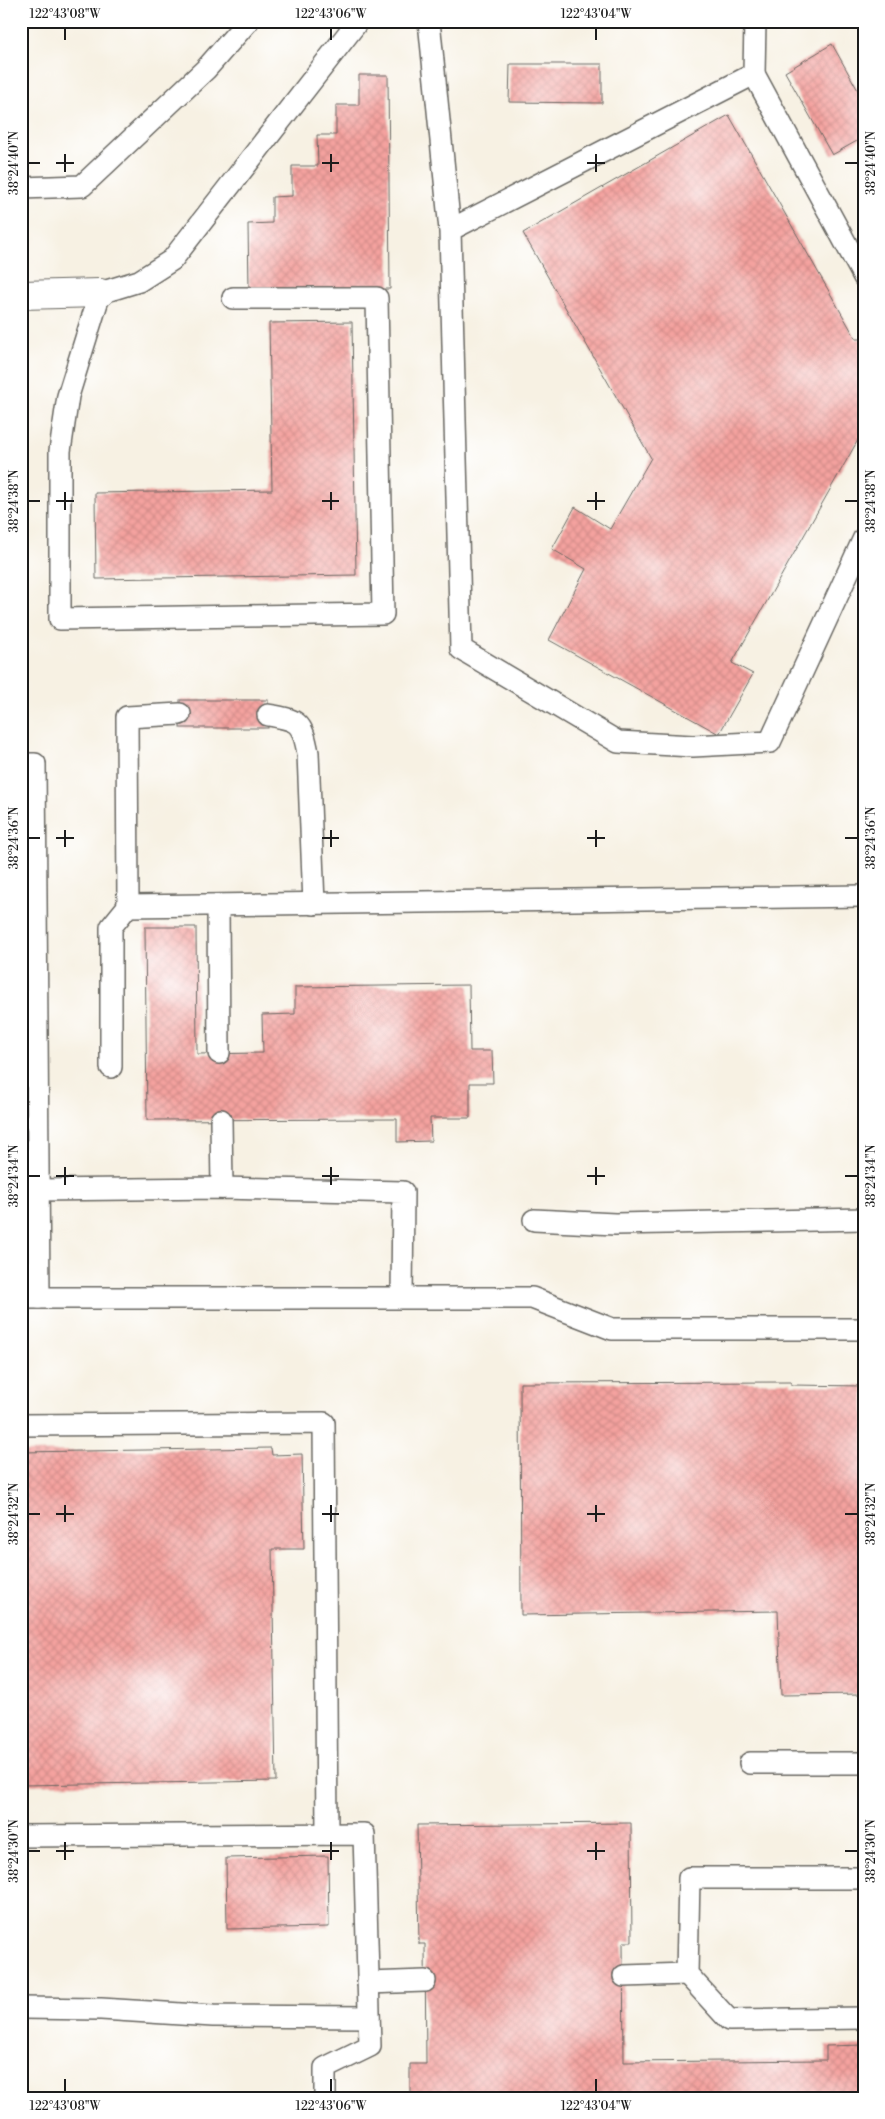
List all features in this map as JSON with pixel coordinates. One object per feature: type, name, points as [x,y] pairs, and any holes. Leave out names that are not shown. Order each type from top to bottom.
[{"type":"street","points":[[21,295],[100,293]]},
{"type":"lane","points":[[21,188],[82,186],[206,68],[248,21]]},
{"type":"lane","points":[[429,21],[450,230],[461,649],[618,742],[693,746],[770,742],[864,538]]},
{"type":"lane","points":[[755,21],[754,74],[864,277]]},
{"type":"lane","points":[[233,298],[377,298],[383,614],[60,619],[60,451],[68,396],[100,293],[139,281],[172,260],[355,25]]},
{"type":"lane","points":[[450,230],[754,74]]},
{"type":"lane","points":[[111,1068],[111,927],[128,906],[127,717],[180,714]]},
{"type":"lane","points":[[268,715],[292,719],[304,732],[308,753],[314,904]]},
{"type":"lane","points":[[21,764],[35,764],[37,1190],[30,1298],[402,1296],[532,1298],[612,1329],[864,1329]]},
{"type":"lane","points":[[128,906],[864,896]]},
{"type":"lane","points":[[218,905],[219,1053]]},
{"type":"lane","points":[[221,1120],[222,1188]]},
{"type":"lane","points":[[37,1190],[222,1188],[402,1192],[402,1296]]},
{"type":"lane","points":[[534,1220],[615,1224],[864,1219]]},
{"type":"lane","points":[[21,1425],[324,1423],[328,1834]]},
{"type":"lane","points":[[750,1763],[864,1763]]},
{"type":"lane","points":[[21,1836],[364,1834],[370,2046],[325,2068],[325,2098]]},
{"type":"lane","points":[[864,1878],[689,1878],[687,1974],[729,2020],[864,2018]]},
{"type":"lane","points":[[624,1976],[687,1974]]},
{"type":"lane","points":[[368,1983],[426,1981]]},
{"type":"lane","points":[[21,2008],[213,2016],[368,2017]]},
{"type":"building","points":[[832,44],[864,101],[864,137],[832,155],[785,72]]},
{"type":"building","points":[[510,64],[602,64],[602,103],[509,102]]},
{"type":"building","points":[[359,75],[388,75],[390,289],[249,290],[248,224],[272,223],[272,197],[292,196],[292,166],[318,166],[317,135],[336,135],[336,105],[359,105]]},
{"type":"building","points":[[729,115],[856,339],[864,339],[864,440],[858,440],[732,663],[753,674],[719,734],[549,640],[586,569],[552,549],[575,507],[610,529],[651,458],[523,233]]},
{"type":"building","points":[[352,322],[356,575],[96,579],[95,493],[272,490],[269,323]]},
{"type":"building","points":[[180,700],[268,700],[268,728],[180,728]]},
{"type":"building","points":[[145,927],[196,927],[197,1054],[263,1053],[262,1015],[295,1014],[295,987],[469,985],[470,1051],[492,1051],[493,1083],[470,1083],[470,1118],[430,1118],[431,1141],[397,1142],[397,1119],[147,1120]]},
{"type":"building","points":[[791,1382],[791,1385],[864,1386],[864,1694],[781,1695],[778,1611],[521,1615],[520,1383]]},
{"type":"building","points":[[271,1448],[272,1455],[302,1454],[304,1549],[272,1549],[276,1781],[21,1785],[21,1452]]},
{"type":"building","points":[[631,1823],[632,1942],[623,1942],[624,2062],[826,2060],[826,2046],[864,2045],[864,2098],[410,2098],[410,2064],[426,2064],[425,1944],[419,1944],[417,1825]]},
{"type":"building","points":[[328,1856],[329,1927],[227,1929],[226,1858]]}]
